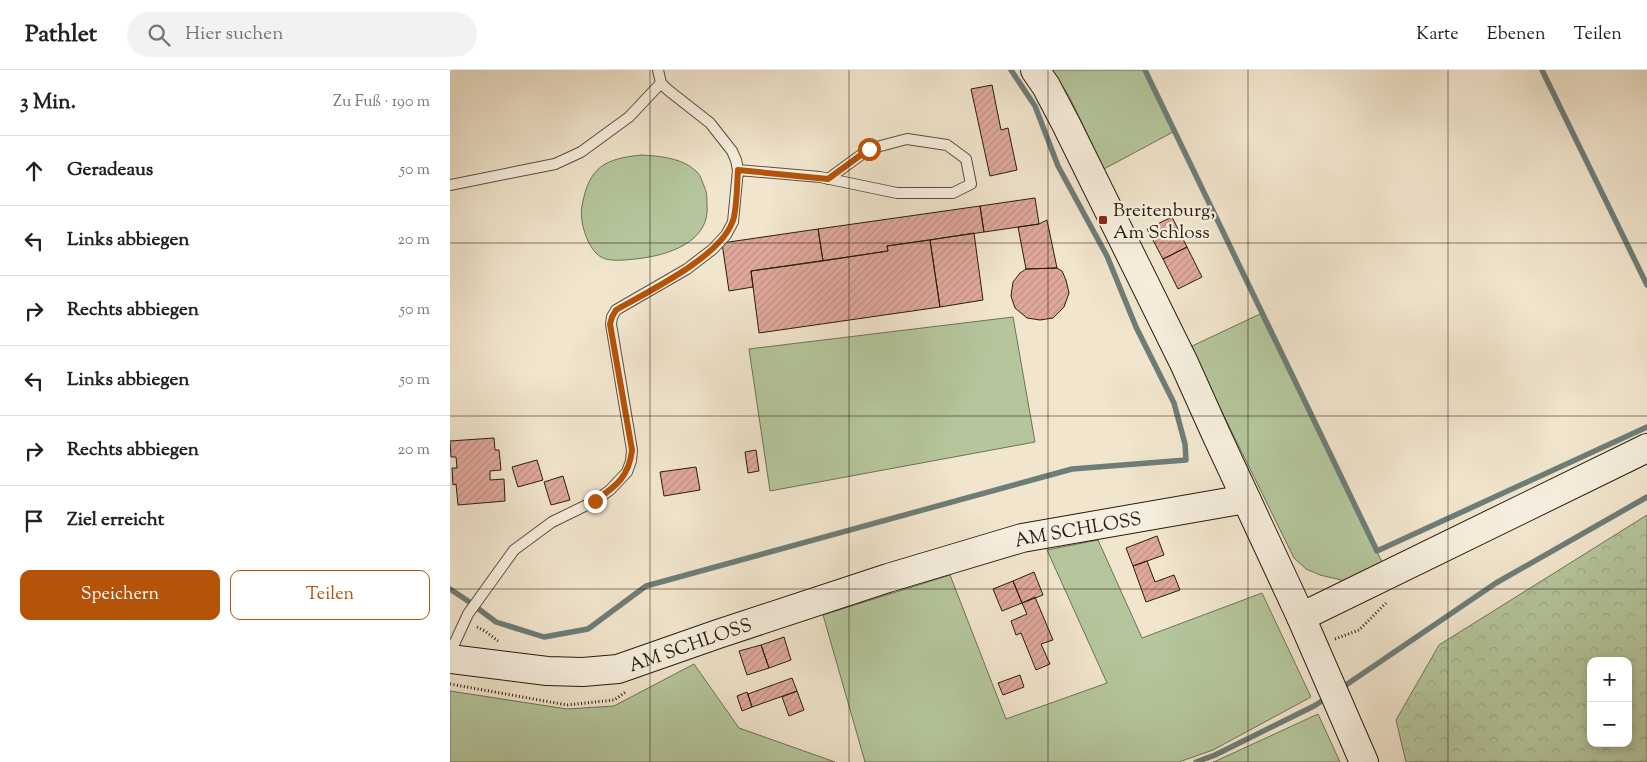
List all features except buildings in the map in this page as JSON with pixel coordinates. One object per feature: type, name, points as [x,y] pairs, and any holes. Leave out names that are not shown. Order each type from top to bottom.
[{"type":"main road","points":[[1035,70],[1046,86],[1066,124],[1184,362],[1301,617],[1364,762]]},
{"type":"main road","points":[[1301,617],[1647,448]]},
{"type":"main road","name":"AM SCHLOSS","points":[[450,659],[547,671],[583,672],[618,669],[888,578],[1022,538],[1246,499]]},
{"type":"lane","points":[[450,653],[468,614],[514,550],[552,522],[595,501],[610,490],[627,472],[632,450],[610,324],[616,310],[687,269],[726,235],[734,222],[738,170],[732,151],[710,123],[661,83],[658,70]]},
{"type":"lane","points":[[450,185],[555,164],[581,152],[629,117],[661,83]]},
{"type":"lane","points":[[738,170],[828,179],[897,193],[953,193],[971,184],[966,159],[947,145],[907,139],[869,149],[828,179]]},
{"type":"path","points":[[450,684],[497,693]]},
{"type":"green space","points":[[1052,70],[1143,70],[1173,132],[1104,169],[1069,96]]},
{"type":"green space","points":[[641,155],[663,157],[678,161],[691,167],[700,175],[706,193],[707,204],[706,217],[702,229],[684,245],[660,255],[635,259],[604,259],[592,248],[585,234],[581,212],[585,193],[589,182],[600,167],[617,159]]},
{"type":"green space","points":[[1260,314],[1383,564],[1345,581],[1320,575],[1306,569],[1294,558],[1190,347]]},
{"type":"green space","points":[[1013,317],[1035,442],[770,491],[749,349]]},
{"type":"green space","points":[[1647,515],[1647,762],[1406,762],[1396,720],[1439,645]]},
{"type":"green space","points":[[1098,540],[1142,638],[1262,593],[1311,697],[1213,750],[1179,762],[865,762],[823,615],[950,575],[1006,719],[1107,683],[1047,550]]},
{"type":"green space","points":[[694,664],[739,728],[835,762],[450,762],[450,691],[567,709],[614,706]]},
{"type":"green space","points":[[1318,714],[1340,762],[1213,762],[1216,761]]},
{"type":"waterway","points":[[450,589],[496,622],[544,637],[588,629],[646,586],[1072,469],[1186,460],[1185,444],[1174,403],[1136,327],[1107,256],[1058,166],[1035,106],[1011,70]]},
{"type":"waterway","points":[[1145,70],[1377,551],[1647,427]]},
{"type":"waterway","points":[[1542,70],[1647,285]]},
{"type":"waterway","points":[[1340,689],[1496,583],[1647,497]]},
{"type":"waterway","points":[[1196,762],[1215,755],[1314,706],[1328,697]]},
{"type":"place","name":"Breitenburg, Am Schloss","points":[[1103,220]]},
{"type":"route","points":[[595,501],[619,481],[627,472],[631,461],[632,450],[610,324],[616,310],[687,269],[726,235],[734,222],[738,170],[828,179],[869,149]]}]
